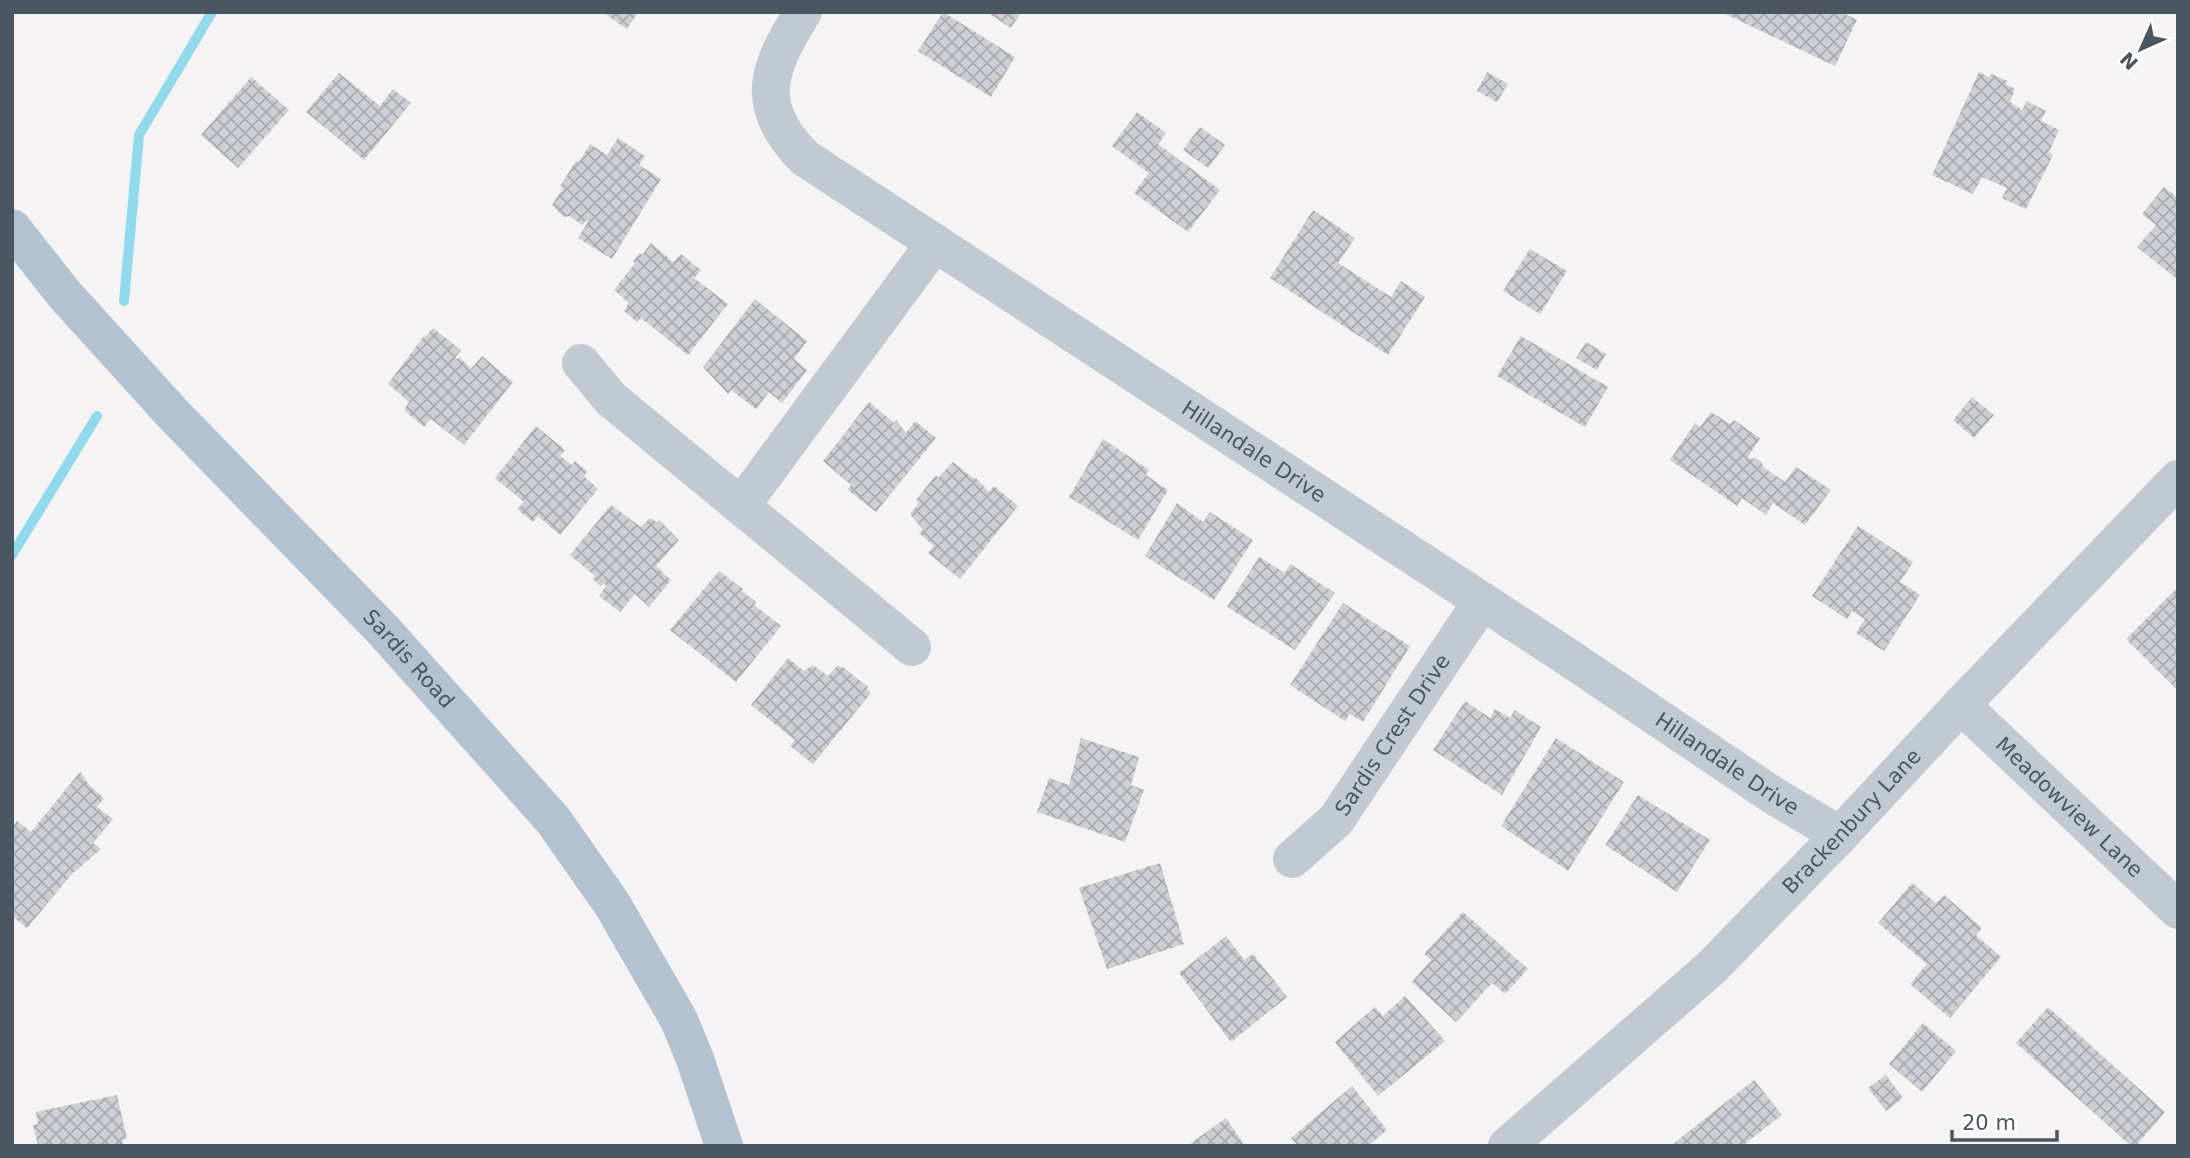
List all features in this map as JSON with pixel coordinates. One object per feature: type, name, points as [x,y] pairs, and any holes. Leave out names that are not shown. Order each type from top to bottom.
[{"type":"main road","name":"Sardis Road","points":[[12,228],[65,295],[173,414],[383,630],[553,820],[612,904],[679,1020],[724,1146]]},
{"type":"street","name":"Hillandale Drive","points":[[803,12],[774,64],[771,82],[772,102],[781,128],[791,144],[805,158],[1482,601],[1774,796],[1840,835]]},
{"type":"street","points":[[741,506],[935,243]]},
{"type":"street","points":[[581,363],[611,399],[912,647]]},
{"type":"street","name":"Brackenbury Lane","points":[[1507,1146],[1712,967],[2178,479]]},
{"type":"street","name":"Sardis Crest Drive","points":[[1292,859],[1336,820],[1482,601]]},
{"type":"street","name":"Meadowview Lane","points":[[1961,705],[2178,910]]},
{"type":"building","points":[[602,12],[638,12],[627,29]]},
{"type":"building","points":[[943,12],[1015,57],[991,97],[918,51]]},
{"type":"building","points":[[986,12],[1021,12],[1011,28]]},
{"type":"building","points":[[1721,12],[1841,12],[1857,20],[1835,66]]},
{"type":"building","points":[[1487,72],[1508,84],[1497,102],[1477,91]]},
{"type":"building","points":[[1979,72],[2007,81],[2006,84],[2015,89],[2010,102],[2022,110],[2027,101],[2046,111],[2041,121],[2059,130],[2049,152],[2053,155],[2026,209],[2002,198],[2007,188],[1982,177],[1973,194],[1932,175]]},
{"type":"building","points":[[339,73],[380,106],[393,89],[411,103],[364,160],[306,112]]},
{"type":"building","points":[[251,77],[289,110],[238,168],[201,135]]},
{"type":"building","points":[[1137,112],[1166,133],[1158,144],[1220,190],[1188,232],[1134,193],[1149,173],[1112,146]]},
{"type":"building","points":[[1200,127],[1225,145],[1208,168],[1183,150]]},
{"type":"building","points":[[618,138],[645,156],[639,165],[661,179],[612,259],[578,238],[588,222],[586,220],[583,225],[569,216],[564,217],[552,205],[563,188],[560,186],[590,144],[607,155]]},
{"type":"building","points":[[2164,187],[2178,198],[2178,280],[2137,247],[2156,225],[2142,214]]},
{"type":"building","points":[[1313,210],[1355,238],[1338,263],[1391,297],[1401,281],[1425,297],[1388,355],[1270,278]]},
{"type":"building","points":[[651,243],[673,262],[681,254],[701,270],[694,278],[728,304],[688,355],[642,317],[637,322],[624,311],[629,303],[614,290],[635,263],[633,261],[640,253],[642,255]]},
{"type":"building","points":[[1530,249],[1567,271],[1540,314],[1503,291]]},
{"type":"building","points":[[755,299],[807,341],[794,359],[807,370],[782,403],[769,392],[756,409],[731,390],[728,394],[703,367]]},
{"type":"building","points":[[433,328],[461,350],[455,358],[459,357],[470,370],[482,356],[513,382],[464,445],[431,419],[424,427],[404,410],[409,402],[388,384]]},
{"type":"building","points":[[1521,336],[1608,387],[1585,427],[1497,376]]},
{"type":"building","points":[[1586,342],[1606,354],[1597,370],[1576,358]]},
{"type":"building","points":[[1972,397],[1994,415],[1974,438],[1953,420]]},
{"type":"building","points":[[869,402],[894,423],[896,420],[906,433],[915,421],[936,438],[876,512],[848,490],[851,485],[823,461]]},
{"type":"building","points":[[1711,412],[1730,424],[1734,420],[1760,438],[1748,457],[1756,458],[1763,467],[1785,482],[1796,467],[1831,490],[1805,525],[1773,503],[1766,515],[1742,498],[1737,506],[1670,460],[1695,423],[1700,427]]},
{"type":"building","points":[[536,426],[565,450],[560,456],[572,465],[575,461],[587,471],[584,476],[598,489],[560,535],[538,516],[533,522],[517,509],[524,502],[495,478]]},
{"type":"building","points":[[1103,439],[1149,470],[1146,475],[1168,490],[1138,540],[1069,497]]},
{"type":"building","points":[[953,462],[976,478],[989,492],[994,486],[1018,506],[960,579],[928,553],[934,546],[919,533],[923,530],[910,514],[919,503],[916,500],[936,475],[938,478]]},
{"type":"building","points":[[1177,503],[1203,522],[1210,512],[1253,540],[1214,600],[1145,556]]},
{"type":"building","points":[[611,505],[641,527],[650,518],[657,522],[659,520],[679,540],[656,566],[671,580],[649,607],[635,594],[620,612],[599,596],[606,586],[604,583],[601,586],[593,579],[595,576],[570,555]]},
{"type":"building","points":[[1858,526],[1913,562],[1900,582],[1920,595],[1884,651],[1856,633],[1865,619],[1852,611],[1847,619],[1812,596]]},
{"type":"building","points":[[1259,557],[1285,573],[1290,564],[1335,593],[1295,650],[1227,607]]},
{"type":"building","points":[[719,571],[743,589],[742,591],[756,602],[754,605],[781,626],[736,682],[670,630]]},
{"type":"building","points":[[2178,587],[2178,691],[2126,639]]},
{"type":"building","points":[[1343,603],[1410,646],[1363,722],[1350,714],[1345,721],[1290,685]]},
{"type":"building","points":[[788,658],[804,671],[813,665],[828,676],[838,665],[843,667],[868,687],[871,693],[813,764],[790,746],[795,740],[751,705]]},
{"type":"building","points":[[1465,701],[1490,718],[1495,709],[1510,718],[1515,710],[1541,727],[1502,795],[1433,750]]},
{"type":"building","points":[[1081,738],[1139,757],[1131,785],[1144,790],[1125,842],[1037,812],[1049,778],[1069,785]]},
{"type":"building","points":[[1556,738],[1624,782],[1568,871],[1501,826]]},
{"type":"building","points":[[80,772],[90,786],[104,798],[97,807],[113,819],[93,843],[101,849],[71,875],[27,928],[12,916],[12,861],[15,858],[12,856],[12,827],[17,821],[31,832]]},
{"type":"building","points":[[1638,795],[1710,840],[1677,892],[1605,845]]},
{"type":"building","points":[[1160,863],[1184,944],[1107,969],[1079,888]]},
{"type":"building","points":[[1912,883],[1936,903],[1944,895],[1982,928],[1976,935],[2001,957],[1950,1018],[1910,984],[1927,964],[1878,923]]},
{"type":"building","points":[[1463,912],[1528,969],[1505,994],[1492,983],[1456,1022],[1412,982],[1431,960],[1424,954]]},
{"type":"building","points":[[1226,936],[1244,960],[1253,954],[1287,997],[1231,1042],[1179,973]]},
{"type":"building","points":[[1405,996],[1445,1041],[1378,1096],[1335,1042],[1375,1007],[1383,1016]]},
{"type":"building","points":[[2048,1007],[2165,1112],[2136,1146],[2131,1146],[2016,1043]]},
{"type":"building","points":[[1923,1023],[1956,1051],[1922,1092],[1889,1064]]},
{"type":"building","points":[[1886,1075],[1903,1098],[1886,1111],[1868,1088]]},
{"type":"building","points":[[1754,1080],[1782,1115],[1742,1146],[1675,1146],[1674,1143]]},
{"type":"building","points":[[1352,1086],[1387,1130],[1368,1146],[1298,1146],[1291,1138]]},
{"type":"building","points":[[117,1095],[127,1139],[122,1140],[124,1146],[38,1146],[33,1125],[38,1124],[36,1112]]},
{"type":"building","points":[[1226,1118],[1245,1146],[1193,1146],[1191,1143]]},
{"type":"waterway","points":[[124,301],[139,135],[212,12]]},
{"type":"waterway","points":[[12,555],[97,416]]}]
